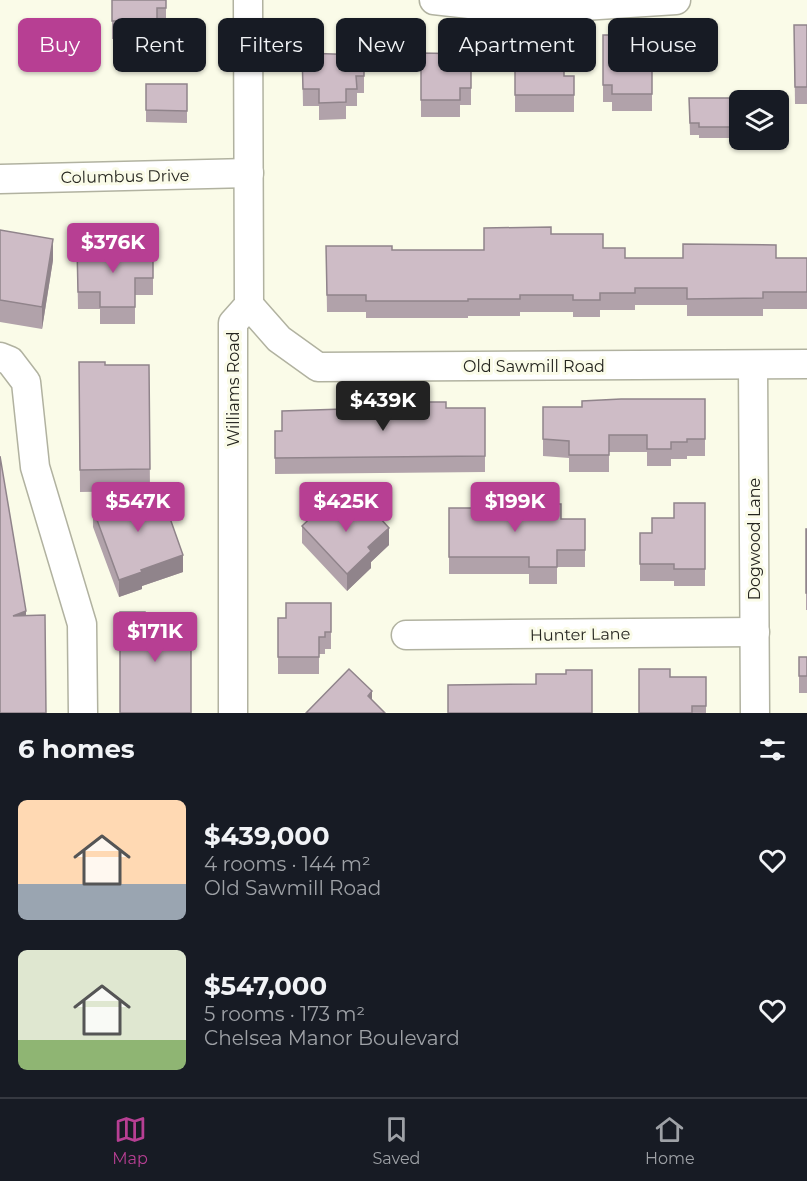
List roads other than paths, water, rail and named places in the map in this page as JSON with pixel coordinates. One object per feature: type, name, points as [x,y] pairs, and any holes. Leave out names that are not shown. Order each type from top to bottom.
[{"type":"street","points":[[248,0],[249,305]]},
{"type":"street","points":[[434,0],[521,10],[676,0]]},
{"type":"street","name":"Columbus Drive","points":[[0,178],[249,173]]},
{"type":"street","name":"Old Sawmill Road","points":[[249,305],[279,339],[318,367],[807,364]]},
{"type":"street","name":"Williams Road","points":[[233,713],[233,323],[249,305]]},
{"type":"street","points":[[0,357],[10,361],[26,382],[35,467],[82,624],[83,713]]},
{"type":"street","name":"Dogwood Lane","points":[[753,364],[755,713]]},
{"type":"street","name":"Hunter Lane","points":[[406,635],[755,632]]}]
